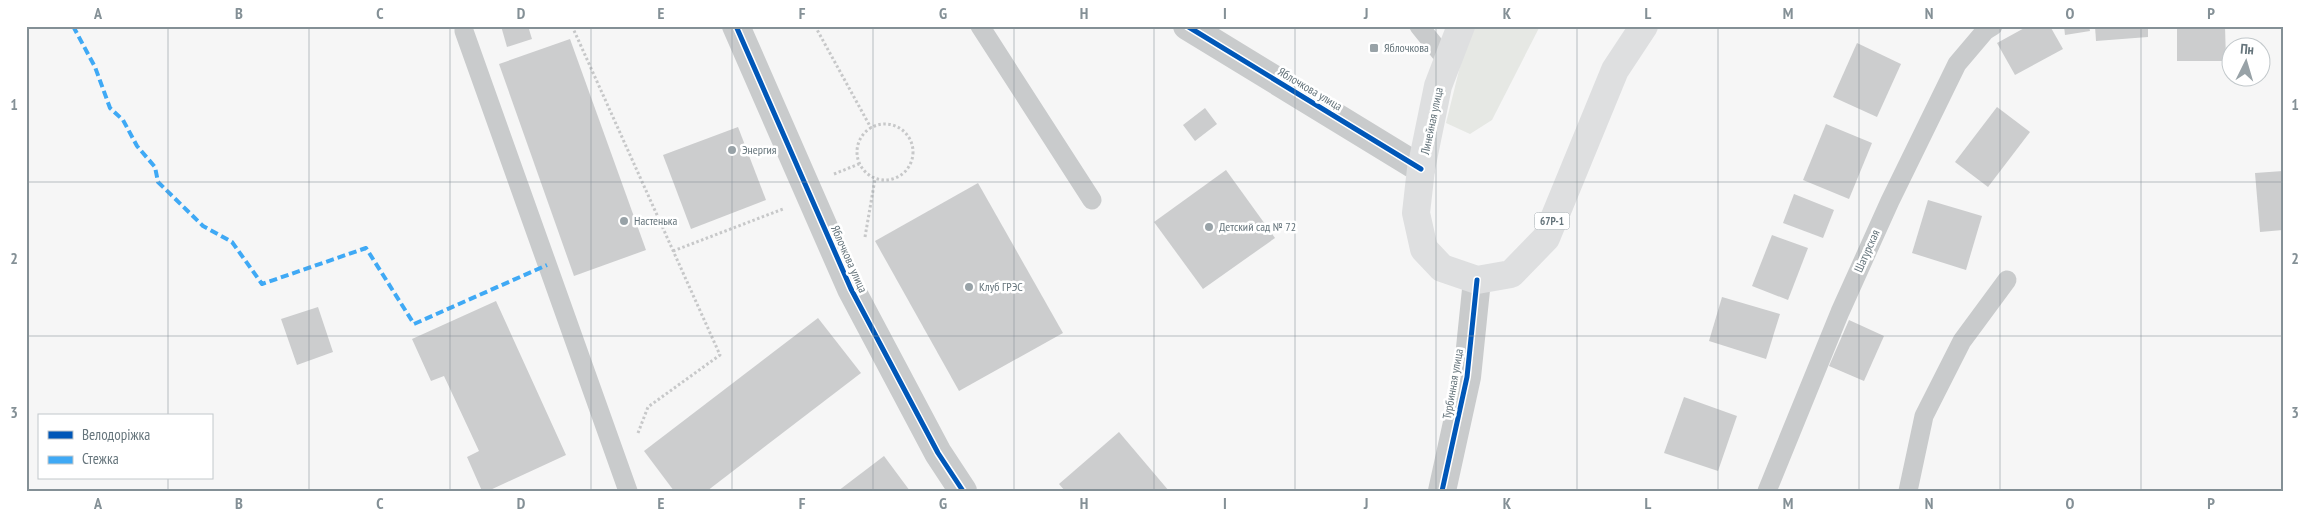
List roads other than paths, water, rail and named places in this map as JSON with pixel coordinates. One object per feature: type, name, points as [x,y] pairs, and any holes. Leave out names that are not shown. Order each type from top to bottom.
[{"type":"main road","name":"Линейная улица","points":[[1461,26],[1438,86],[1421,170],[1416,213],[1424,249],[1442,268],[1477,280],[1511,274],[1546,238],[1590,125],[1615,70],[1644,26]]},
{"type":"street","name":"Яблочкова улица","points":[[736,26],[851,289],[938,453],[963,491]]},
{"type":"street","name":"Яблочкова улица","points":[[1187,26],[1421,170]]},
{"type":"street","name":"Турбинная улица","points":[[1442,491],[1467,377],[1477,280]]},
{"type":"lane","points":[[464,26],[464,31],[628,491]]},
{"type":"lane","points":[[980,26],[1092,200]]},
{"type":"lane","points":[[1419,26],[1448,62]]},
{"type":"lane","name":"Шатурская","points":[[1767,491],[1840,312],[1890,201],[1957,64],[1985,31],[1993,26]]},
{"type":"lane","points":[[1908,491],[1924,416],[1962,341],[2007,280]]},
{"type":"place","name":"Яблочкова","points":[[1374,48]]},
{"type":"place","name":"Энергия","points":[[732,150]]},
{"type":"place","name":"Настенька","points":[[624,221]]},
{"type":"place","name":"Детский сад № 72","points":[[1209,227]]},
{"type":"place","name":"Клуб ГРЭС","points":[[969,287]]}]
